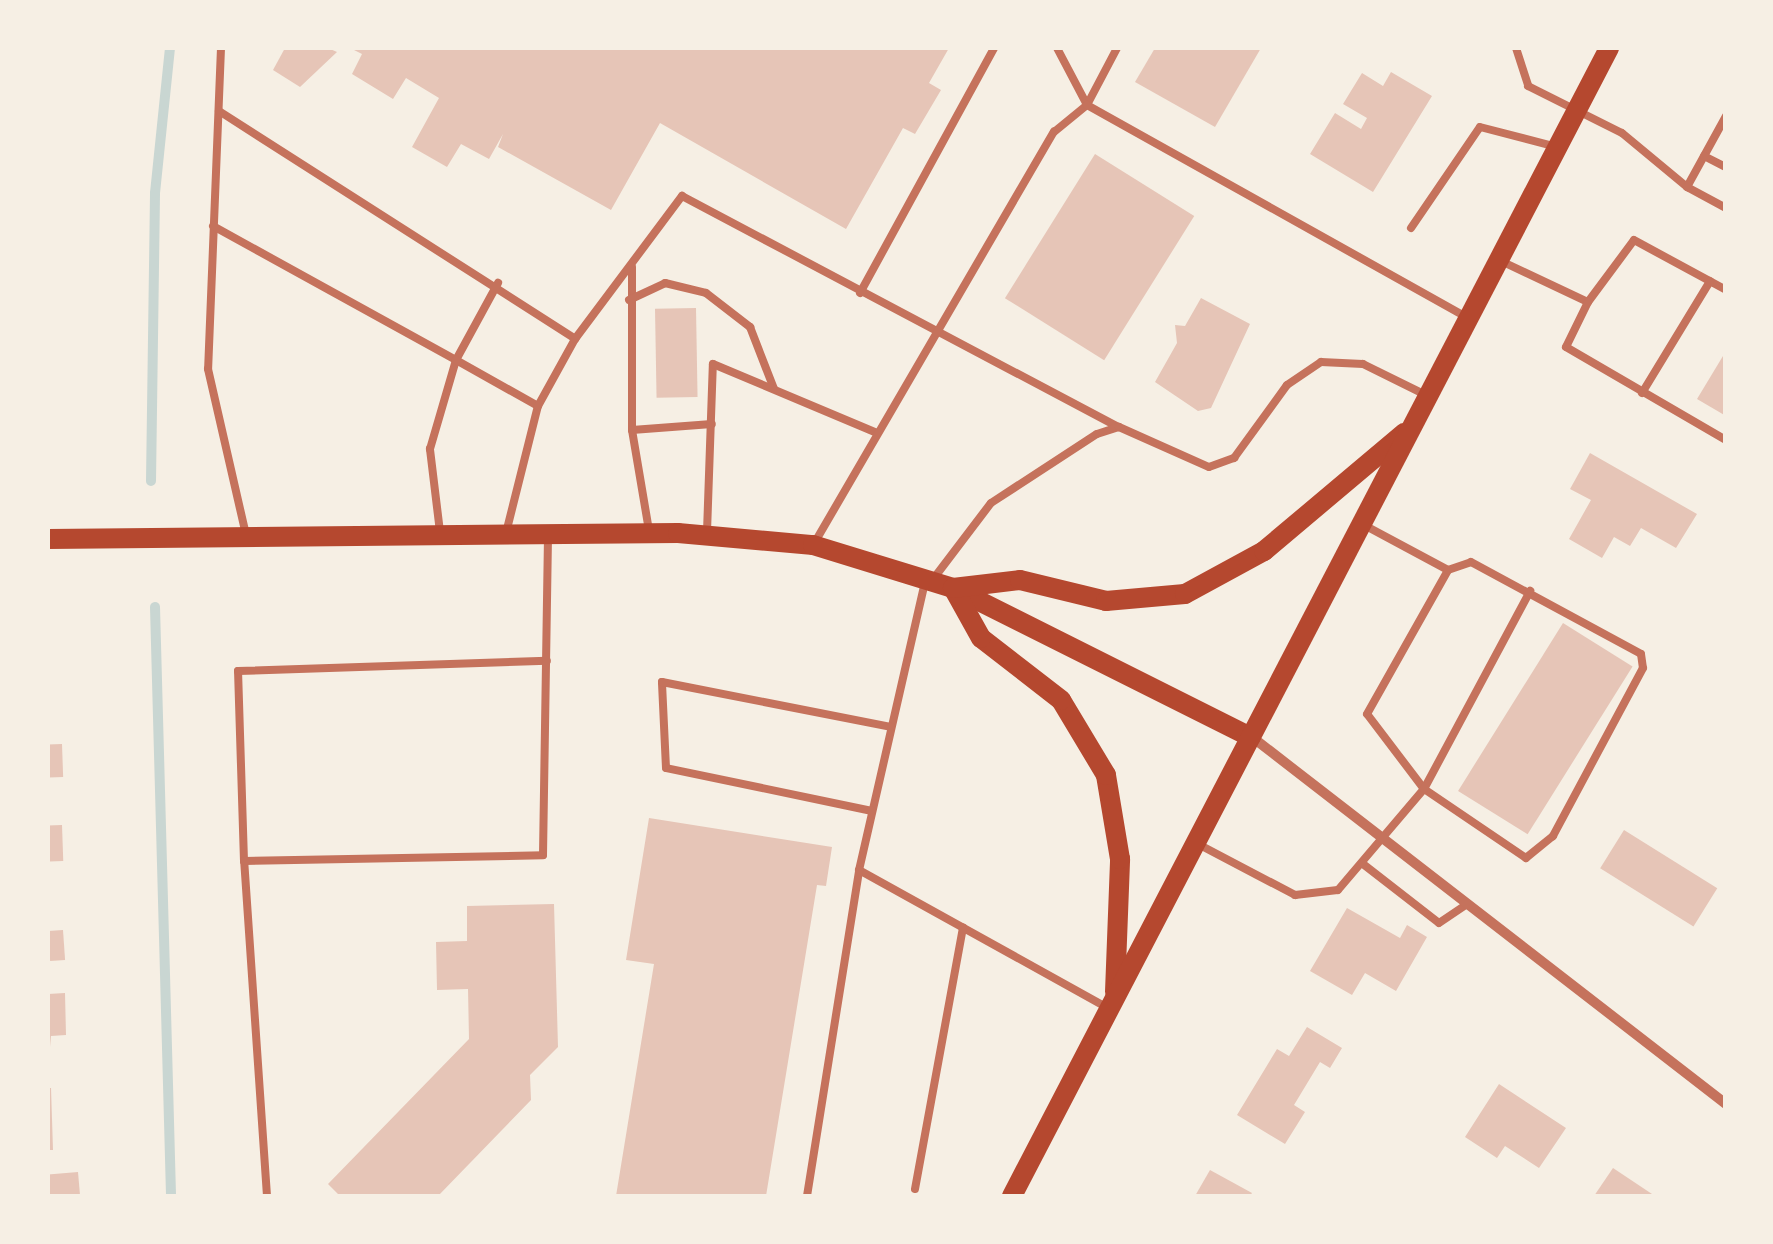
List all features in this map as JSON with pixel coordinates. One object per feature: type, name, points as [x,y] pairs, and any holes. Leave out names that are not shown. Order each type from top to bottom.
[{"type":"main road","points":[[1012,1196],[1608,48]]},
{"type":"main road","points":[[937,582],[1020,580],[1106,601],[1185,594],[1264,552],[1412,426]]},
{"type":"main road","points":[[48,539],[649,533],[813,545],[937,582],[1251,737]]},
{"type":"main road","points":[[937,582],[981,638],[1061,700],[1106,776],[1119,832],[1112,1004]]},
{"type":"street","points":[[1251,737],[1726,1104]]},
{"type":"lane","points":[[221,48],[208,369],[246,535]]},
{"type":"lane","points":[[860,293],[994,48]]},
{"type":"lane","points":[[1057,48],[1087,104],[1468,318]]},
{"type":"lane","points":[[813,545],[1054,132],[1087,104],[1116,48]]},
{"type":"lane","points":[[1516,48],[1520,79],[1574,115],[1622,133],[1687,187],[1726,208]]},
{"type":"lane","points":[[219,111],[498,283],[575,338]]},
{"type":"lane","points":[[1687,187],[1726,116]]},
{"type":"lane","points":[[1411,228],[1480,128],[1557,147]]},
{"type":"lane","points":[[1704,156],[1726,167]]},
{"type":"lane","points":[[506,534],[538,406],[575,338],[682,196],[936,335],[1210,467],[1234,458],[1287,385],[1322,362],[1363,364],[1428,396]]},
{"type":"lane","points":[[213,226],[538,406]]},
{"type":"lane","points":[[1726,290],[1634,240],[1588,302],[1566,346],[1726,440]]},
{"type":"lane","points":[[1499,260],[1588,302]]},
{"type":"lane","points":[[632,267],[632,430],[649,533]]},
{"type":"lane","points":[[1642,393],[1710,281]]},
{"type":"lane","points":[[440,534],[430,449],[456,360],[498,283]]},
{"type":"lane","points":[[629,300],[665,283],[706,293],[750,327],[774,389]]},
{"type":"lane","points":[[707,536],[714,364],[877,433]]},
{"type":"lane","points":[[632,430],[712,424]]},
{"type":"lane","points":[[806,1196],[858,870],[891,727],[937,582],[991,503],[1119,426]]},
{"type":"lane","points":[[1362,524],[1448,570]]},
{"type":"lane","points":[[244,861],[543,855],[548,533]]},
{"type":"lane","points":[[1471,562],[1530,591],[1642,654],[1570,803],[1526,858],[1424,789],[1366,714],[1448,570],[1471,562]]},
{"type":"lane","points":[[1196,843],[1296,895],[1338,890],[1385,841],[1424,789],[1530,591]]},
{"type":"lane","points":[[267,1196],[244,861],[238,671],[547,661]]},
{"type":"lane","points":[[872,812],[666,768],[662,682],[891,727]]},
{"type":"lane","points":[[1362,864],[1439,923],[1467,904]]},
{"type":"lane","points":[[858,870],[1112,1004]]},
{"type":"lane","points":[[916,1188],[962,928]]},
{"type":"building","points":[[285,48],[328,48],[337,52],[300,87],[273,70]]},
{"type":"building","points":[[350,48],[949,48],[929,83],[941,90],[915,134],[903,128],[846,229],[660,123],[611,210],[498,147],[503,134],[489,159],[461,144],[447,167],[412,147],[439,98],[406,78],[393,99],[352,74],[362,54]]},
{"type":"building","points":[[1155,48],[1261,48],[1215,127],[1135,82]]},
{"type":"building","points":[[1391,72],[1432,96],[1373,192],[1310,154],[1335,113],[1361,129],[1367,118],[1343,104],[1362,73],[1383,86]]},
{"type":"building","points":[[1095,154],[1194,216],[1104,360],[1005,298]]},
{"type":"building","points":[[1201,298],[1250,324],[1211,408],[1198,411],[1155,382],[1177,343],[1175,325],[1185,326]]},
{"type":"building","points":[[696,308],[698,397],[657,398],[655,309]]},
{"type":"building","points":[[1726,351],[1726,416],[1697,399]]},
{"type":"building","points":[[1590,453],[1697,514],[1676,548],[1641,528],[1630,546],[1614,537],[1602,558],[1569,539],[1591,500],[1570,489]]},
{"type":"building","points":[[1563,623],[1633,666],[1528,834],[1458,791]]},
{"type":"building","points":[[48,744],[62,744],[63,777],[49,777]]},
{"type":"building","points":[[649,818],[832,847],[826,886],[817,885],[766,1196],[616,1196],[654,964],[626,960]]},
{"type":"building","points":[[48,825],[62,825],[63,861],[49,861]]},
{"type":"building","points":[[1624,830],[1717,888],[1693,926],[1600,868]]},
{"type":"building","points":[[554,904],[558,1047],[530,1075],[531,1100],[438,1196],[340,1196],[328,1184],[469,1039],[468,989],[437,990],[436,942],[467,941],[467,906]]},
{"type":"building","points":[[1347,908],[1400,938],[1407,925],[1427,937],[1396,991],[1365,973],[1352,995],[1310,971]]},
{"type":"building","points":[[63,930],[65,960],[50,961],[48,931]]},
{"type":"building","points":[[65,993],[66,1035],[51,1036],[48,1069],[48,994]]},
{"type":"building","points":[[1307,1027],[1342,1048],[1330,1068],[1320,1062],[1294,1105],[1305,1112],[1285,1144],[1237,1115],[1277,1049],[1289,1056]]},
{"type":"building","points":[[1499,1084],[1566,1128],[1539,1168],[1505,1146],[1497,1158],[1465,1137]]},
{"type":"building","points":[[51,1088],[53,1150],[48,1150]]},
{"type":"building","points":[[1613,1168],[1655,1196],[1594,1196]]},
{"type":"building","points":[[1210,1170],[1252,1193],[1195,1196]]},
{"type":"building","points":[[78,1172],[80,1196],[50,1196],[48,1175]]},
{"type":"waterway","points":[[151,481],[155,193],[170,48]]},
{"type":"waterway","points":[[155,607],[171,1196]]}]
